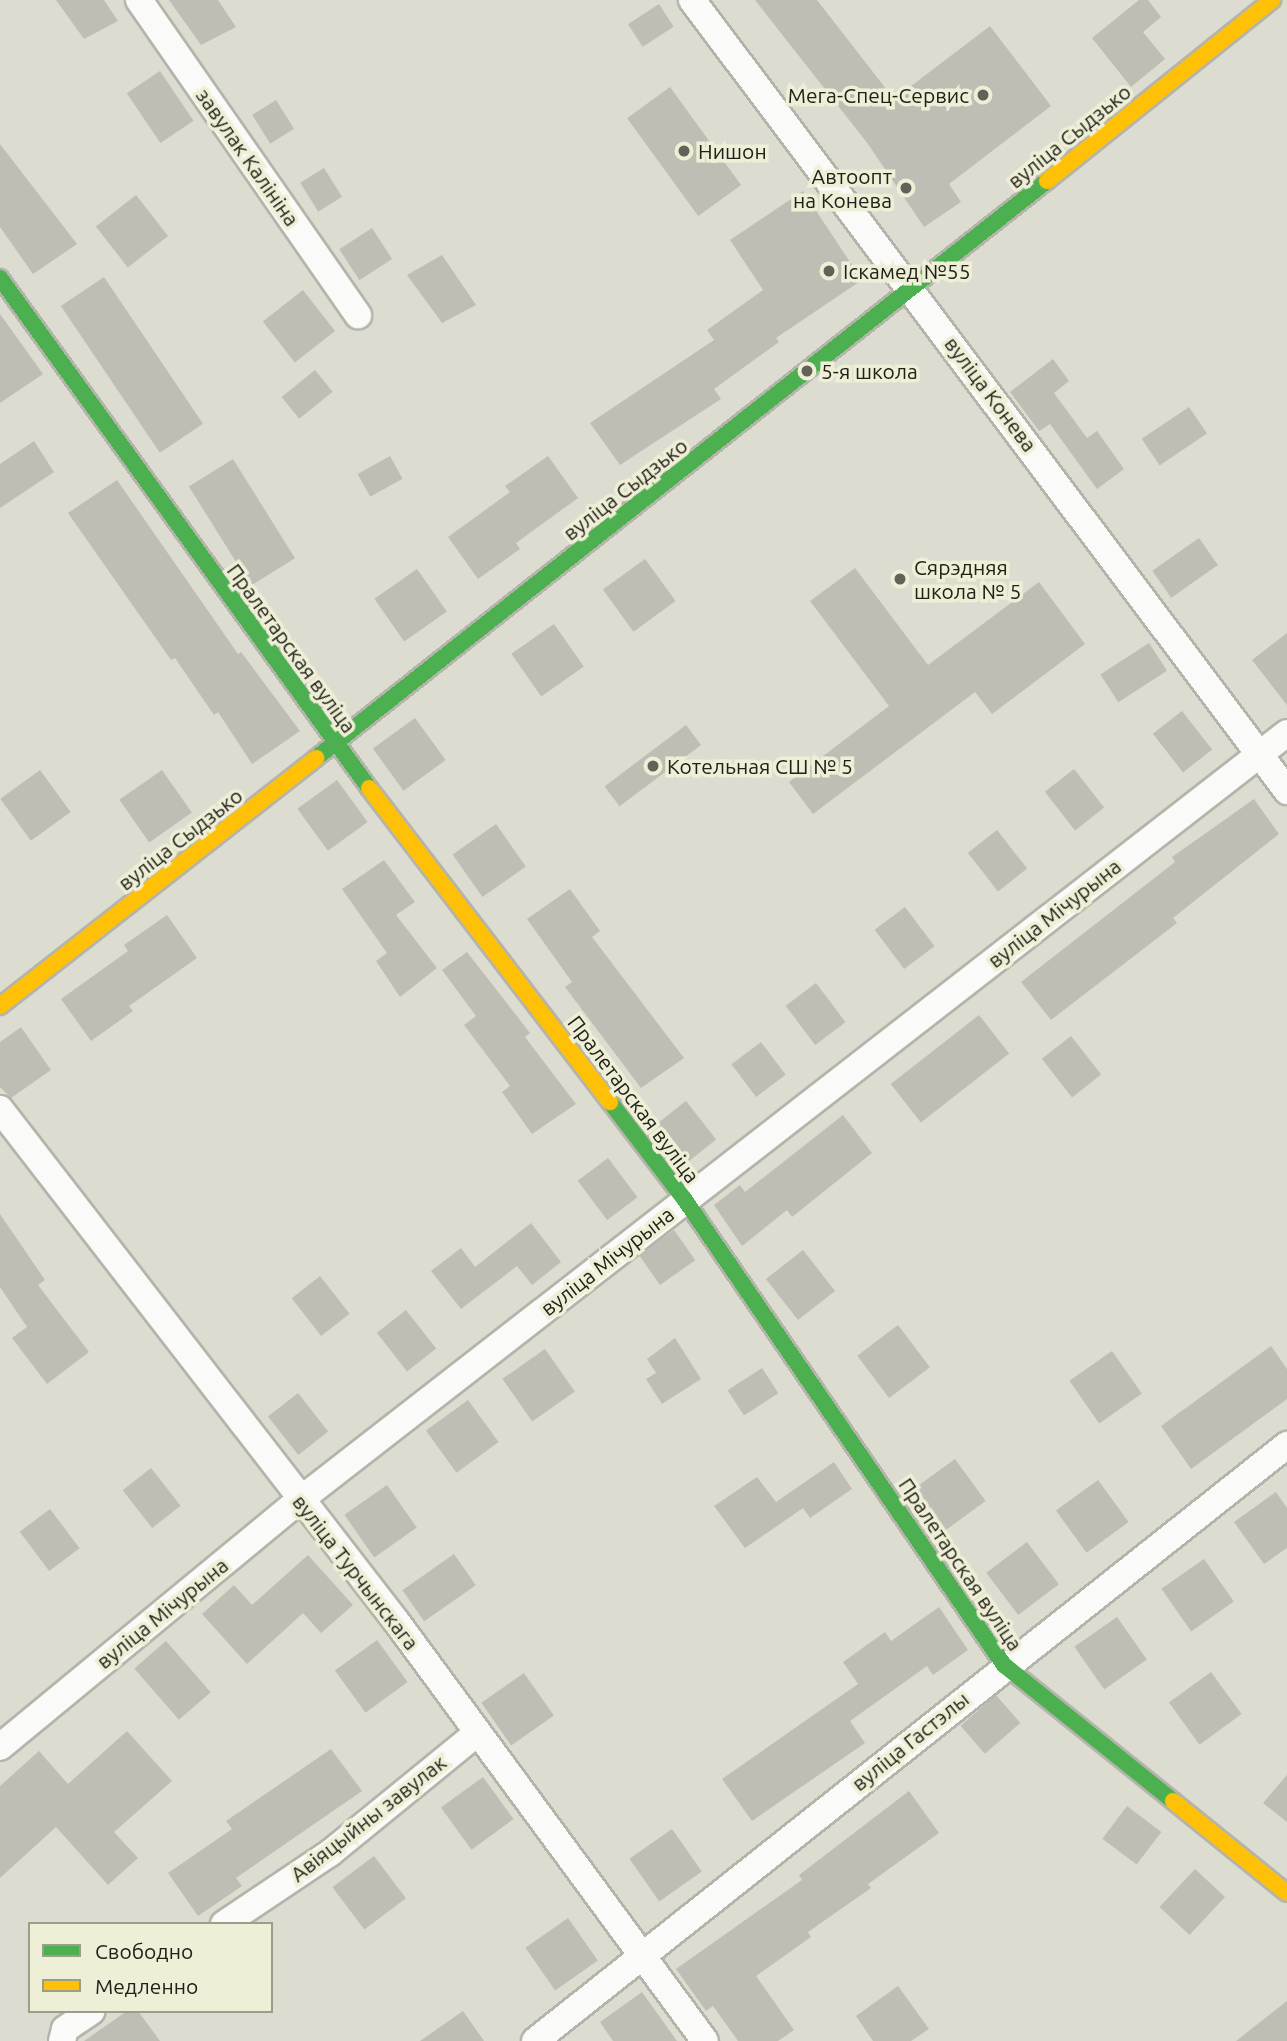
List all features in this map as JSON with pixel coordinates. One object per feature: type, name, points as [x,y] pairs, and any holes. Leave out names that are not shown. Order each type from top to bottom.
[{"type":"street","name":"завулак Калініна","points":[[139,0],[358,315]]},
{"type":"street","name":"вуліца Конева","points":[[692,0],[913,289],[1287,791]]},
{"type":"street","name":"вуліца Сыдзько","points":[[0,1006],[913,289],[1272,0]]},
{"type":"street","name":"Пралетарская вуліца","points":[[0,278],[336,744],[685,1200],[1004,1665],[1287,1893]]},
{"type":"street","name":"вуліца Мічурына","points":[[0,1747],[300,1500],[1287,733]]},
{"type":"street","name":"вуліца Турчынскага","points":[[0,1108],[396,1621],[476,1734],[705,2041]]},
{"type":"street","name":"вуліца Гастэлы","points":[[535,2041],[1004,1665],[1287,1444]]},
{"type":"street","name":"Авіяцыйны завулак","points":[[227,1922],[330,1853],[476,1734]]},
{"type":"street","points":[[62,2041],[65,2029],[89,2013]]},
{"type":"building","points":[[56,0],[104,0],[118,21],[84,39]]},
{"type":"building","points":[[169,0],[218,0],[236,27],[201,45]]},
{"type":"building","points":[[755,0],[817,0],[894,99],[990,26],[1051,106],[949,184],[961,202],[924,227],[868,144]]},
{"type":"building","points":[[1139,0],[1148,0],[1161,17],[1143,32],[1165,59],[1131,87],[1092,38]]},
{"type":"building","points":[[659,4],[674,27],[643,47],[628,24]]},
{"type":"building","points":[[160,71],[194,121],[160,143],[127,93]]},
{"type":"building","name":"Нишон","points":[[670,87],[741,185],[698,216],[627,118]]},
{"type":"building","points":[[276,100],[294,129],[270,144],[252,115]]},
{"type":"building","points":[[0,144],[77,244],[33,274],[0,227]]},
{"type":"building","points":[[324,168],[342,197],[318,212],[300,183]]},
{"type":"building","points":[[803,191],[862,280],[776,338],[779,342],[714,389],[721,399],[620,465],[590,423],[714,340],[707,330],[763,290],[730,240]]},
{"type":"building","points":[[136,195],[168,236],[128,267],[96,226]]},
{"type":"building","points":[[372,228],[392,259],[359,280],[339,249]]},
{"type":"building","points":[[442,255],[476,305],[442,323],[407,275]]},
{"type":"building","points":[[104,277],[203,424],[160,453],[61,306]]},
{"type":"building","points":[[303,290],[335,331],[295,362],[263,321]]},
{"type":"building","points":[[0,314],[43,374],[0,403]]},
{"type":"building","points":[[1053,359],[1069,381],[1054,393],[1087,438],[1097,431],[1124,469],[1097,489],[1050,424],[1039,431],[1010,392]]},
{"type":"building","points":[[315,370],[333,392],[299,419],[282,397]]},
{"type":"building","points":[[1189,407],[1207,434],[1160,465],[1142,439]]},
{"type":"building","points":[[34,441],[54,472],[0,508],[0,464]]},
{"type":"building","points":[[390,456],[403,479],[370,497],[358,474]]},
{"type":"building","points":[[548,456],[578,498],[516,543],[520,549],[478,579],[448,537],[510,492],[505,486]]},
{"type":"building","points":[[233,459],[295,558],[251,586],[189,487]]},
{"type":"building","points":[[117,480],[238,654],[241,652],[300,731],[252,764],[218,712],[214,715],[175,658],[171,660],[68,513]]},
{"type":"building","points":[[1199,538],[1218,565],[1171,598],[1152,571]]},
{"type":"building","points":[[645,559],[676,601],[633,632],[603,590]]},
{"type":"building","points":[[855,568],[928,665],[1039,582],[1085,644],[992,714],[975,692],[813,814],[789,782],[889,706],[810,601]]},
{"type":"building","points":[[417,569],[447,612],[404,641],[374,599]]},
{"type":"building","points":[[554,624],[584,667],[541,696],[511,654]]},
{"type":"building","points":[[1287,633],[1287,705],[1252,660]]},
{"type":"building","points":[[1149,643],[1167,671],[1118,702],[1100,675]]},
{"type":"building","points":[[1182,711],[1212,750],[1183,772],[1153,734]]},
{"type":"building","points":[[415,718],[446,760],[403,791],[373,749]]},
{"type":"building","name":"Котельная СШ № 5","points":[[686,725],[701,745],[620,806],[605,786]]},
{"type":"building","points":[[1074,769],[1104,808],[1075,830],[1045,792]]},
{"type":"building","points":[[40,770],[71,812],[31,841],[0,799]]},
{"type":"building","points":[[162,770],[192,813],[149,842],[119,800]]},
{"type":"building","points":[[337,780],[368,822],[328,851],[297,809]]},
{"type":"building","points":[[1254,799],[1279,834],[1173,918],[1177,923],[1051,1020],[1021,982],[1175,862],[1172,857]]},
{"type":"building","points":[[496,824],[526,867],[482,897],[453,854]]},
{"type":"building","points":[[997,830],[1027,869],[998,891],[968,853]]},
{"type":"building","points":[[384,860],[415,902],[396,915],[437,968],[400,997],[376,961],[387,953],[342,889]]},
{"type":"building","points":[[570,889],[600,931],[592,937],[684,1058],[641,1088],[565,987],[572,982],[527,919]]},
{"type":"building","points":[[905,907],[934,946],[904,969],[875,930]]},
{"type":"building","points":[[167,915],[197,958],[129,1006],[133,1011],[91,1041],[61,999],[128,951],[124,945]]},
{"type":"building","points":[[467,952],[530,1033],[525,1037],[576,1104],[532,1134],[502,1092],[510,1086],[464,1025],[476,1016],[442,970]]},
{"type":"building","points":[[816,983],[845,1022],[815,1045],[786,1006]]},
{"type":"building","points":[[979,1015],[1009,1054],[921,1123],[891,1084]]},
{"type":"building","points":[[21,1027],[51,1070],[11,1098],[0,1087],[0,1042]]},
{"type":"building","points":[[1071,1036],[1101,1075],[1072,1097],[1042,1059]]},
{"type":"building","points":[[761,1042],[786,1075],[756,1097],[731,1064]]},
{"type":"building","points":[[686,1101],[716,1140],[687,1162],[657,1124]]},
{"type":"building","points":[[843,1115],[872,1153],[792,1217],[787,1210],[742,1246],[714,1205],[740,1185],[745,1192]]},
{"type":"building","points":[[608,1158],[637,1197],[607,1220],[578,1181]]},
{"type":"building","points":[[0,1214],[45,1280],[38,1285],[89,1352],[47,1384],[12,1338],[27,1327],[0,1287]]},
{"type":"building","points":[[531,1223],[561,1262],[532,1285],[517,1266],[461,1309],[431,1271],[461,1248],[475,1267]]},
{"type":"building","points":[[674,1230],[695,1260],[660,1285],[639,1255]]},
{"type":"building","points":[[803,1250],[835,1291],[798,1320],[766,1279]]},
{"type":"building","points":[[320,1276],[350,1314],[321,1336],[292,1298]]},
{"type":"building","points":[[406,1310],[436,1349],[407,1371],[377,1333]]},
{"type":"building","points":[[898,1325],[930,1367],[889,1398],[857,1356]]},
{"type":"building","points":[[675,1338],[701,1379],[662,1404],[646,1379],[656,1373],[647,1359]]},
{"type":"building","points":[[1271,1346],[1287,1369],[1287,1399],[1191,1469],[1161,1426]]},
{"type":"building","points":[[545,1349],[575,1392],[532,1421],[502,1379]]},
{"type":"building","points":[[1112,1351],[1142,1394],[1099,1423],[1069,1381]]},
{"type":"building","points":[[762,1368],[778,1393],[744,1415],[728,1390]]},
{"type":"building","points":[[298,1393],[328,1432],[298,1455],[268,1416]]},
{"type":"building","points":[[468,1400],[499,1442],[456,1473],[426,1431]]},
{"type":"building","points":[[955,1459],[986,1501],[943,1532],[913,1490]]},
{"type":"building","points":[[834,1462],[852,1489],[810,1518],[803,1508],[745,1548],[714,1506],[757,1477],[776,1502]]},
{"type":"building","points":[[151,1468],[181,1506],[152,1528],[123,1490]]},
{"type":"building","points":[[1098,1480],[1129,1522],[1086,1553],[1056,1511]]},
{"type":"building","points":[[387,1485],[417,1528],[374,1557],[344,1515]]},
{"type":"building","points":[[1276,1492],[1287,1508],[1287,1548],[1264,1564],[1234,1522]]},
{"type":"building","points":[[50,1509],[79,1548],[49,1571],[20,1532]]},
{"type":"building","points":[[1027,1542],[1059,1584],[1018,1615],[986,1573]]},
{"type":"building","points":[[454,1554],[476,1585],[424,1621],[402,1590]]},
{"type":"building","points":[[308,1555],[353,1605],[321,1633],[303,1613],[247,1664],[202,1614],[234,1585],[252,1605]]},
{"type":"building","points":[[1204,1559],[1234,1602],[1191,1631],[1161,1589]]},
{"type":"building","points":[[939,1607],[968,1650],[933,1675],[927,1666],[850,1721],[865,1743],[752,1821],[722,1779],[858,1684],[843,1662],[885,1632],[891,1641]]},
{"type":"building","points":[[1117,1617],[1147,1660],[1104,1689],[1074,1647]]},
{"type":"building","points":[[377,1640],[408,1682],[365,1713],[335,1671]]},
{"type":"building","points":[[166,1641],[211,1692],[179,1720],[134,1669]]},
{"type":"building","points":[[1211,1672],[1242,1714],[1199,1745],[1169,1703]]},
{"type":"building","points":[[524,1673],[554,1716],[511,1745],[481,1703]]},
{"type":"building","points":[[996,1695],[1020,1723],[985,1754],[961,1726]]},
{"type":"building","points":[[127,1731],[172,1781],[114,1832],[138,1858],[108,1885],[56,1827],[0,1878],[0,1786],[39,1751],[68,1784]]},
{"type":"building","points":[[331,1749],[362,1791],[236,1878],[242,1886],[198,1916],[168,1873],[232,1829],[226,1821]]},
{"type":"building","points":[[1287,1775],[1287,1822],[1263,1803]]},
{"type":"building","points":[[483,1777],[514,1819],[471,1850],[441,1808]]},
{"type":"building","points":[[909,1791],[939,1833],[868,1884],[871,1888],[808,1932],[811,1937],[756,1976],[794,2030],[778,2041],[738,2041],[713,2006],[706,2011],[676,1969],[802,1880],[799,1875]]},
{"type":"building","points":[[1127,1806],[1161,1832],[1137,1865],[1102,1839]]},
{"type":"building","points":[[672,1829],[702,1872],[659,1901],[629,1859]]},
{"type":"building","points":[[374,1856],[406,1898],[364,1930],[332,1887]]},
{"type":"building","points":[[1195,1869],[1225,1897],[1190,1935],[1160,1907]]},
{"type":"building","points":[[568,1918],[598,1961],[555,1990],[525,1948]]},
{"type":"building","points":[[898,1986],[929,2029],[911,2041],[873,2041],[856,2016]]},
{"type":"building","points":[[642,1992],[677,2041],[613,2041],[600,2022]]},
{"type":"building","points":[[1287,2001],[1287,2041],[1236,2041]]},
{"type":"building","points":[[463,2011],[484,2041],[420,2041]]},
{"type":"building","points":[[124,2013],[139,2013],[160,2041],[84,2041]]},
{"type":"traffic: fast","points":[[316,758],[1047,181]]},
{"type":"traffic: fast","points":[[0,278],[369,788]]},
{"type":"traffic: fast","points":[[610,1102],[685,1200],[1004,1665],[1173,1801]]},
{"type":"traffic: slow","points":[[1047,181],[1272,0]]},
{"type":"traffic: slow","points":[[0,1006],[316,758]]},
{"type":"traffic: slow","points":[[369,788],[610,1102]]},
{"type":"traffic: slow","points":[[1173,1801],[1287,1893]]},
{"type":"place","name":"Мега-Спец-Сервис","points":[[983,95]]},
{"type":"place","name":"Нишон","points":[[684,151]]},
{"type":"place","name":"Автоопт на Конева","points":[[906,188]]},
{"type":"place","name":"Іскамед №55","points":[[829,271]]},
{"type":"place","name":"5-я школа","points":[[807,371]]},
{"type":"place","name":"Сярэдняя школа № 5","points":[[900,579]]},
{"type":"place","name":"Котельная СШ № 5","points":[[653,766]]}]
